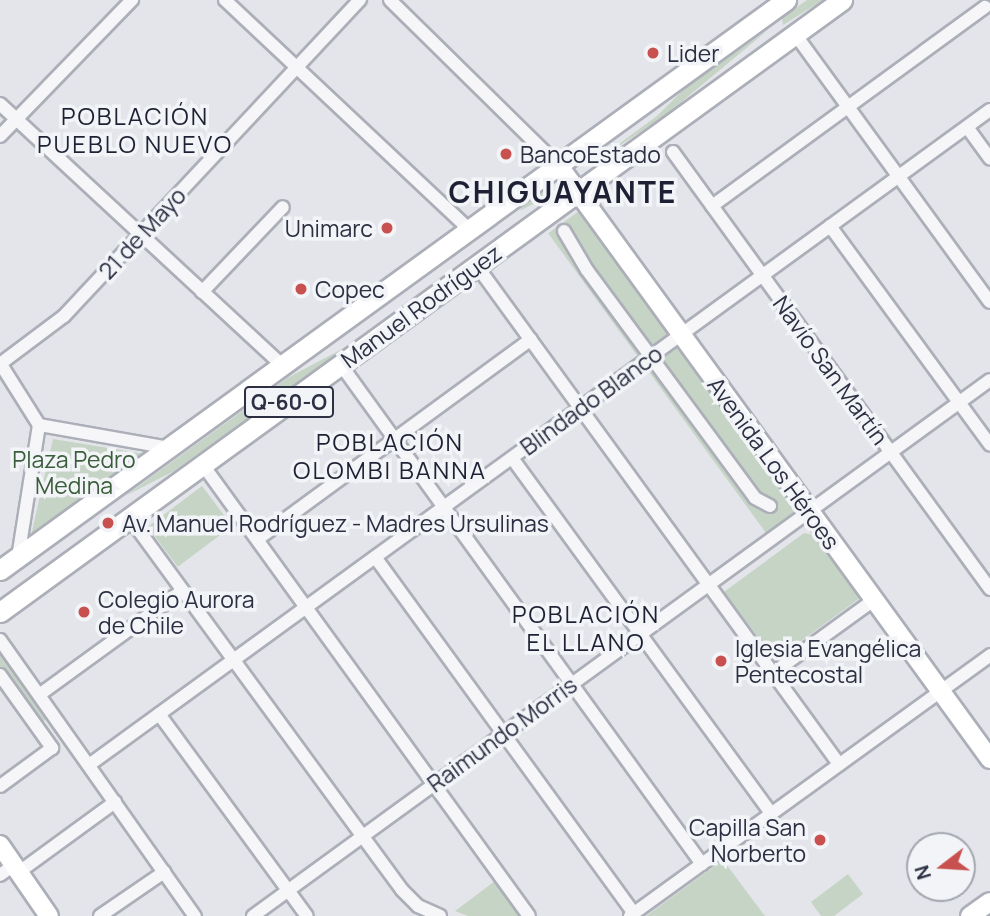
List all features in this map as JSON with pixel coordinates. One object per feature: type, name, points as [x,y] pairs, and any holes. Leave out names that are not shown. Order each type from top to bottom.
[{"type":"main road","name":"Manuel Rodríguez","points":[[0,570],[786,0]]},
{"type":"main road","name":"Manuel Rodríguez","points":[[0,612],[842,0]]},
{"type":"main road","points":[[768,13],[777,31],[771,52]]},
{"type":"street","points":[[0,136],[132,0]]},
{"type":"street","points":[[225,0],[470,230]]},
{"type":"street","name":"21 de Mayo","points":[[0,364],[50,329],[360,0]]},
{"type":"street","points":[[390,0],[559,166]]},
{"type":"street","points":[[712,206],[985,7]]},
{"type":"street","points":[[795,34],[990,302]]},
{"type":"street","points":[[0,104],[283,366]]},
{"type":"street","name":"Blindado Blanco","points":[[89,765],[990,110]]},
{"type":"street","points":[[967,127],[990,159]]},
{"type":"street","name":"Navío San Martín","points":[[673,152],[990,589]]},
{"type":"street","name":"Avenida Los Héroes","points":[[559,166],[990,759]]},
{"type":"street","points":[[202,292],[283,207]]},
{"type":"street","points":[[831,226],[990,445]]},
{"type":"street","name":"Avenida Los Héroes","points":[[564,231],[650,357],[755,498],[770,506]]},
{"type":"street","points":[[477,266],[839,764]]},
{"type":"street","points":[[258,540],[531,339]]},
{"type":"street","points":[[0,364],[39,425],[18,558]]},
{"type":"street","points":[[341,365],[702,864]]},
{"type":"street","name":"Raimundo Morris","points":[[253,916],[990,380]]},
{"type":"street","points":[[39,425],[169,448]]},
{"type":"street","points":[[512,458],[771,813]]},
{"type":"street","points":[[203,465],[529,916]]},
{"type":"street","points":[[129,517],[407,896],[440,916]]},
{"type":"street","points":[[375,557],[632,914],[990,655]]},
{"type":"street","points":[[39,695],[182,591]]},
{"type":"street","points":[[773,673],[874,600]]},
{"type":"street","points":[[0,640],[195,916]]},
{"type":"street","points":[[0,675],[52,748],[0,786]]},
{"type":"street","points":[[159,714],[307,916]]},
{"type":"street","points":[[11,871],[115,802]]},
{"type":"street","points":[[0,845],[11,871],[49,916]]},
{"type":"street","points":[[100,916],[164,873]]},
{"type":"street","points":[[970,916],[990,902]]},
{"type":"green space","points":[[807,0],[823,0],[783,25],[782,18]]},
{"type":"green space","points":[[768,30],[667,114],[586,168],[657,116],[686,87]]},
{"type":"green space","points":[[548,189],[552,195],[519,211],[524,206]]},
{"type":"green space","points":[[579,211],[797,511],[766,533],[548,233]]},
{"type":"green space","points":[[346,347],[174,471],[125,496],[289,377]]},
{"type":"green space","name":"Plaza Pedro Medina","points":[[53,439],[145,454],[30,540]]},
{"type":"green space","points":[[202,486],[232,526],[178,567],[148,527]]},
{"type":"green space","points":[[804,533],[814,535],[860,598],[775,660],[724,592]]},
{"type":"green space","points":[[0,652],[47,719],[39,724],[0,669]]},
{"type":"green space","points":[[723,860],[765,916],[646,916]]},
{"type":"green space","points":[[848,874],[863,894],[834,916],[821,916],[811,902]]},
{"type":"green space","points":[[495,881],[521,916],[468,916],[455,911]]},
{"type":"place","name":"Lider","points":[[653,53]]},
{"type":"place","name":"BancoEstado","points":[[506,154]]},
{"type":"place","name":"Unimarc","points":[[387,228]]},
{"type":"place","name":"Copec","points":[[301,289]]},
{"type":"place","name":"Av. Manuel Rodríguez - Madres Ursulinas","points":[[108,523]]},
{"type":"place","name":"Colegio Aurora de Chile","points":[[84,612]]},
{"type":"place","name":"Iglesia Evangélica Pentecostal","points":[[721,661]]},
{"type":"place","name":"Capilla San Norberto","points":[[820,840]]},
{"type":"district","name":"POBLACIÓN PUEBLO NUEVO","points":[[135,130]]},
{"type":"district","name":"CHIGUAYANTE","points":[[563,192]]},
{"type":"district","name":"POBLACIÓN OLOMBI BANNA","points":[[390,456]]},
{"type":"district","name":"POBLACIÓN EL LLANO","points":[[586,628]]}]
